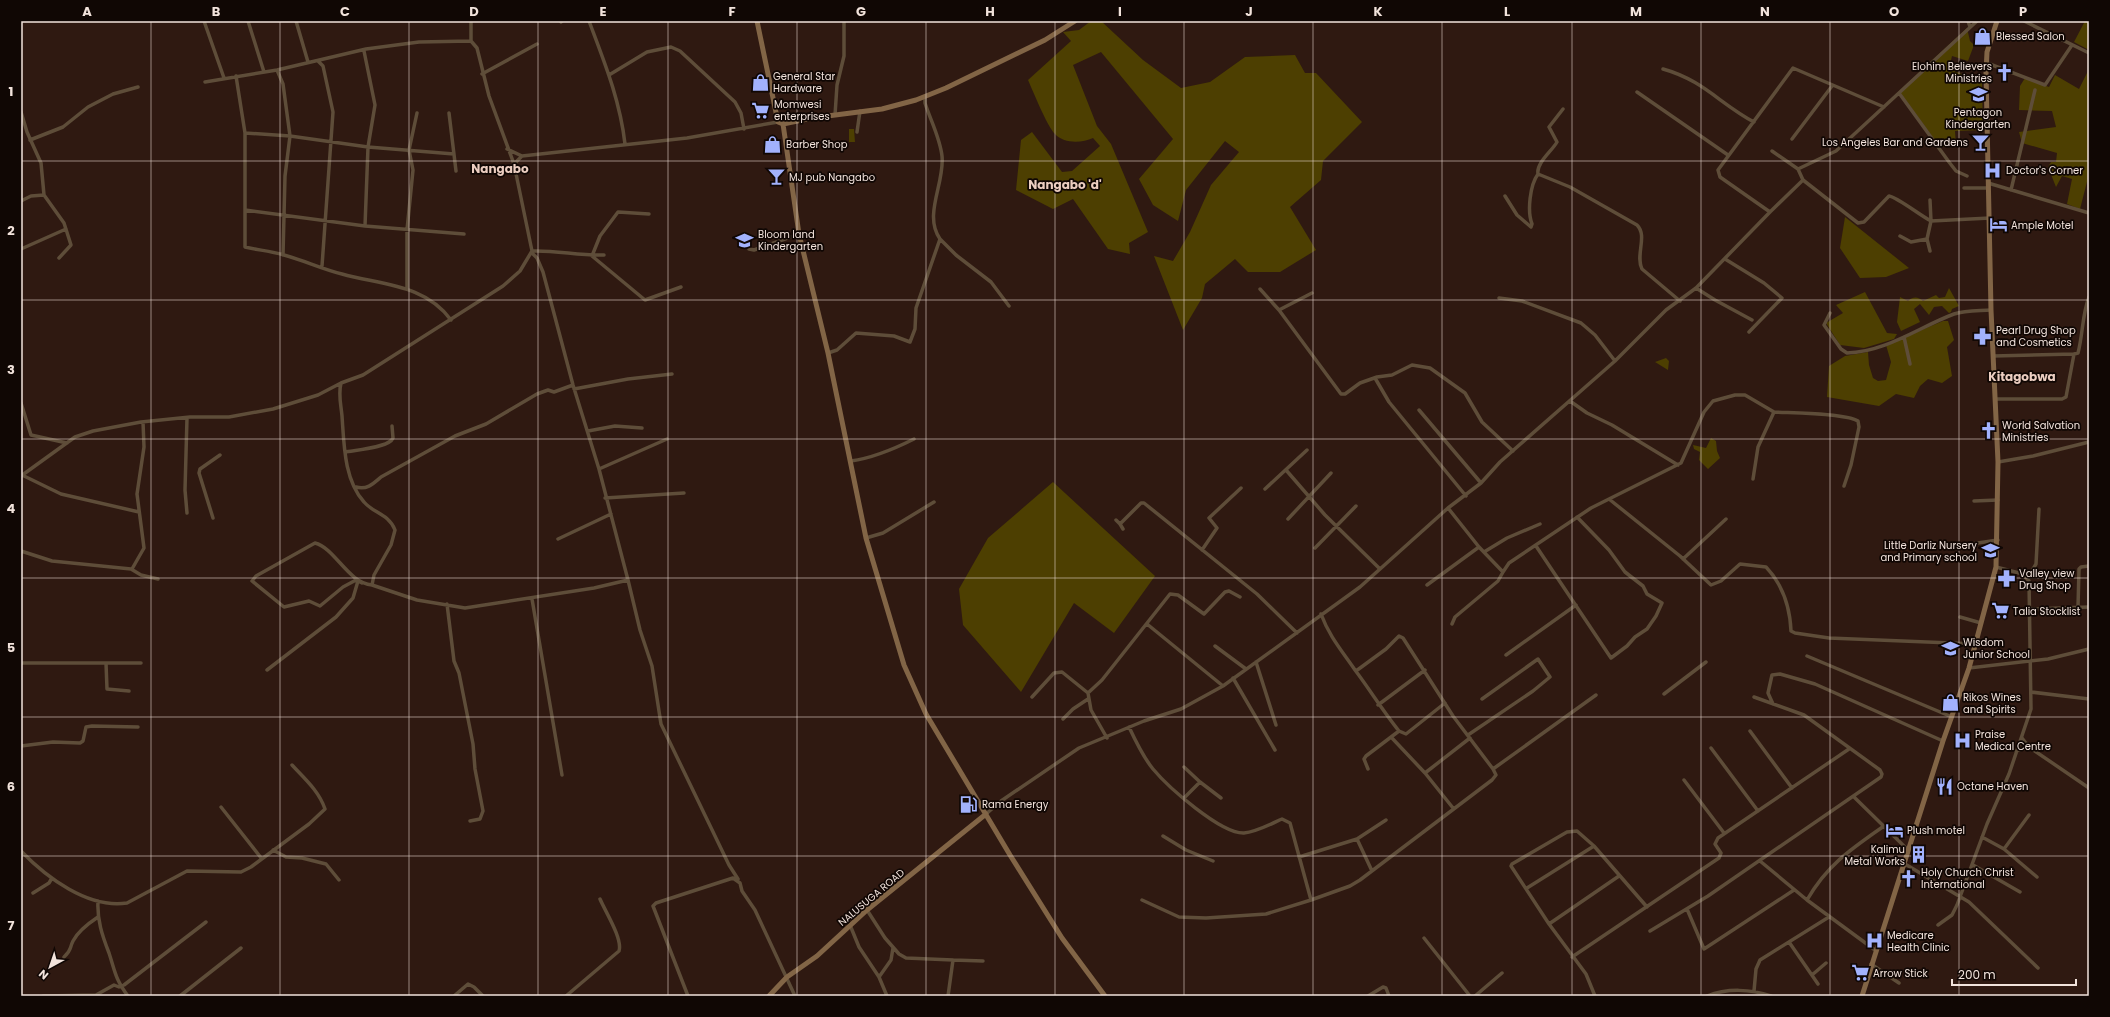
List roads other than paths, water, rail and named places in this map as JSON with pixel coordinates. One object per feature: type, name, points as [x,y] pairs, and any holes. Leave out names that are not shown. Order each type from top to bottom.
[{"type":"street","points":[[205,21],[224,78]]},
{"type":"street","points":[[248,21],[264,72]]},
{"type":"street","points":[[296,21],[308,62]]},
{"type":"street","points":[[470,41],[471,21]]},
{"type":"street","points":[[589,21],[599,45],[602,61],[609,75],[623,125],[625,144]]},
{"type":"street","points":[[758,21],[780,123],[799,234],[828,352],[866,538],[894,634],[912,686],[926,714],[1062,938],[1105,996]]},
{"type":"street","points":[[835,115],[837,85],[844,56],[844,21]]},
{"type":"street","points":[[507,149],[522,156],[687,138],[897,106],[925,97],[946,88],[1045,40],[1075,21]]},
{"type":"street","points":[[1968,21],[1970,27]]},
{"type":"street","points":[[1798,169],[1836,151],[1977,21]]},
{"type":"street","points":[[1863,996],[1875,950],[1905,864],[1908,850],[1943,741],[1969,668],[1980,623],[1988,603],[1996,567],[1998,540],[1998,462],[1991,310],[1987,63],[1990,42],[1997,21]]},
{"type":"street","points":[[2024,21],[2089,53]]},
{"type":"street","points":[[205,82],[277,70],[318,61],[330,56],[419,42],[470,41],[477,48],[482,74],[507,149],[514,164],[532,252],[537,258],[543,272],[574,387],[599,469],[605,498],[611,514],[640,630],[652,666],[661,724],[725,858],[738,880],[742,891],[755,910],[795,996]]},
{"type":"street","points":[[482,74],[537,44]]},
{"type":"street","points":[[1987,63],[2046,85],[2072,45]]},
{"type":"street","points":[[609,75],[647,52],[671,47],[680,51],[735,102],[741,113],[744,129]]},
{"type":"street","points":[[364,51],[375,105],[368,147],[365,226]]},
{"type":"street","points":[[318,61],[323,66],[333,112],[332,142],[324,220],[322,266]]},
{"type":"street","points":[[1770,212],[1718,175],[1718,170],[1793,68],[1884,107]]},
{"type":"street","points":[[1663,69],[1682,74],[1707,88],[1754,122]]},
{"type":"street","points":[[277,70],[283,84],[290,136],[285,176],[283,255]]},
{"type":"street","points":[[236,76],[245,133],[245,247],[283,255],[322,266],[340,274],[407,289],[423,295],[438,305],[451,320]]},
{"type":"street","points":[[1792,139],[1832,86]]},
{"type":"street","points":[[30,140],[63,127],[74,116],[103,99],[138,87]]},
{"type":"street","points":[[2012,190],[2035,90]]},
{"type":"street","points":[[1637,92],[1728,155]]},
{"type":"street","points":[[1899,93],[1949,162],[1956,170],[1966,176]]},
{"type":"street","points":[[925,97],[925,103],[942,156],[933,220],[935,232],[940,239],[991,282],[1010,306]]},
{"type":"street","points":[[1505,196],[1517,215],[1531,226],[1530,200],[1535,178],[1538,174],[1540,164],[1557,142],[1549,129],[1550,125],[1564,109]]},
{"type":"street","points":[[21,112],[30,140],[41,163],[44,195],[59,214],[66,229],[71,246],[59,258]]},
{"type":"street","points":[[857,132],[860,112]]},
{"type":"street","points":[[407,289],[407,230],[413,170],[409,150],[417,113]]},
{"type":"street","points":[[449,113],[456,171]]},
{"type":"street","points":[[245,133],[290,136],[368,147],[454,154]]},
{"type":"street","points":[[1772,151],[1798,169],[1803,180],[1858,223],[1864,222],[1889,196],[1895,198],[1913,211],[1931,221],[1990,218]]},
{"type":"street","points":[[514,164],[522,156]]},
{"type":"street","points":[[1538,174],[1570,187],[1637,225],[1641,233],[1640,264],[1646,273],[1680,301]]},
{"type":"street","points":[[986,814],[1001,801],[1079,748],[1107,738],[1129,727],[1186,707],[1224,686],[1360,587],[1448,508],[1466,496],[1500,462],[1615,361],[1666,310],[1696,288],[1803,180]]},
{"type":"street","points":[[1964,188],[1988,186],[2012,190],[2089,213]]},
{"type":"street","points":[[21,201],[31,196],[44,195]]},
{"type":"street","points":[[1930,200],[1931,221],[1927,239],[1930,251]]},
{"type":"street","points":[[245,210],[365,226],[464,234]]},
{"type":"street","points":[[592,256],[600,236],[618,212],[648,214]]},
{"type":"street","points":[[21,249],[66,229]]},
{"type":"street","points":[[748,249],[754,250],[799,234]]},
{"type":"street","points":[[1900,236],[1911,242],[1927,239]]},
{"type":"street","points":[[828,352],[837,350],[854,334],[859,332],[894,336],[910,342],[915,329],[916,308],[940,239]]},
{"type":"street","points":[[532,252],[548,250],[592,256],[604,255]]},
{"type":"street","points":[[140,512],[62,494],[22,475],[75,437],[93,431],[143,422],[187,418],[229,417],[273,409],[318,395],[341,383],[363,375],[451,320],[511,280],[525,266],[532,252]]},
{"type":"street","points":[[592,256],[645,300],[681,287]]},
{"type":"street","points":[[1725,259],[1764,283],[1782,298],[1749,332]]},
{"type":"street","points":[[1696,288],[1752,320]]},
{"type":"street","points":[[1260,289],[1279,310],[1341,394],[1345,394],[1360,384],[1375,378],[1392,375],[1412,366],[1430,368],[1465,393],[1482,422],[1513,451]]},
{"type":"street","points":[[1279,310],[1312,293]]},
{"type":"street","points":[[1993,356],[2078,353],[2082,339],[2083,321],[2089,297]]},
{"type":"street","points":[[1499,298],[1522,301],[1581,323],[1595,335],[1615,361]]},
{"type":"street","points":[[1830,313],[1824,325],[1841,349],[1847,353],[1882,345],[1904,337],[1955,314],[1991,310]]},
{"type":"street","points":[[1904,337],[1910,364]]},
{"type":"street","points":[[1996,399],[2064,398],[2069,392],[2074,354]]},
{"type":"street","points":[[356,487],[363,488],[371,486],[382,477],[455,436],[486,424],[537,394],[548,390],[554,392],[574,387],[672,374]]},
{"type":"street","points":[[1375,378],[1389,402],[1466,496]]},
{"type":"street","points":[[341,383],[338,395],[344,452],[349,473],[364,503],[386,517],[395,530],[391,545],[374,575],[372,585]]},
{"type":"street","points":[[1452,624],[1455,617],[1498,581],[1509,563],[1577,517],[1609,499],[1678,465],[1683,461],[1704,412],[1713,401],[1735,395],[1745,395],[1774,412],[1823,415],[1858,421],[1859,427],[1851,465],[1844,486]]},
{"type":"street","points":[[1570,401],[1586,413],[1612,425],[1678,465]]},
{"type":"street","points":[[21,403],[31,435],[67,443]]},
{"type":"street","points":[[1419,410],[1480,483]]},
{"type":"street","points":[[1753,479],[1758,447],[1774,412]]},
{"type":"street","points":[[187,418],[185,490],[187,513]]},
{"type":"street","points":[[132,569],[144,548],[137,484],[144,446],[143,422]]},
{"type":"street","points":[[344,452],[366,449],[391,442],[393,438],[392,426]]},
{"type":"street","points":[[588,431],[615,426],[642,428]]},
{"type":"street","points":[[851,461],[885,452],[914,438]]},
{"type":"street","points":[[599,469],[667,439]]},
{"type":"street","points":[[1998,462],[2033,456],[2089,442]]},
{"type":"street","points":[[1265,489],[1307,450]]},
{"type":"street","points":[[213,518],[200,469],[220,455]]},
{"type":"street","points":[[1286,470],[1308,493],[1309,497],[1380,569]]},
{"type":"street","points":[[1288,519],[1331,473]]},
{"type":"street","points":[[1202,550],[1217,528],[1209,518],[1241,488]]},
{"type":"street","points":[[605,498],[684,493]]},
{"type":"street","points":[[1609,499],[1683,559],[1711,585],[1721,581],[1740,564],[1766,567],[1782,589],[1791,618],[1792,631],[1795,633],[1828,638],[1976,644]]},
{"type":"street","points":[[1974,501],[1998,500]]},
{"type":"street","points":[[866,538],[883,533],[934,502]]},
{"type":"street","points":[[1120,524],[1138,506],[1144,503],[1257,594],[1297,633]]},
{"type":"street","points":[[1315,548],[1356,506]]},
{"type":"street","points":[[1448,508],[1479,547],[1503,572]]},
{"type":"street","points":[[2028,578],[2036,564],[2038,509]]},
{"type":"street","points":[[558,539],[611,514]]},
{"type":"street","points":[[1536,546],[1612,658],[1627,646],[1635,637],[1647,629],[1662,605],[1647,594],[1643,586],[1625,572],[1609,550],[1577,517]]},
{"type":"street","points":[[1116,520],[1123,529]]},
{"type":"street","points":[[1683,559],[1726,520]]},
{"type":"street","points":[[1484,552],[1507,538],[1540,524]]},
{"type":"street","points":[[1971,544],[1998,540]]},
{"type":"street","points":[[360,582],[324,548],[315,543],[256,576],[252,580],[284,607],[309,602],[320,606],[343,587],[356,580],[360,582],[417,600],[472,607],[594,588],[628,580]]},
{"type":"street","points":[[1427,585],[1479,547]]},
{"type":"street","points":[[21,551],[52,561],[132,569],[145,577],[158,579]]},
{"type":"street","points":[[2078,607],[2078,569],[2089,566]]},
{"type":"street","points":[[1938,925],[1952,915],[1957,905],[1959,895],[1973,865],[1982,837],[2009,774],[2031,709],[2029,609],[2030,581],[2020,573],[1996,567]]},
{"type":"street","points":[[267,670],[336,617],[353,598],[360,582]]},
{"type":"street","points":[[1107,738],[1091,710],[1088,693],[1102,680],[1170,594],[1178,595],[1204,614],[1225,592],[1229,591],[1240,597]]},
{"type":"street","points":[[532,598],[562,775]]},
{"type":"street","points":[[447,604],[454,661],[459,673],[473,744],[475,769],[483,811],[480,819],[470,821]]},
{"type":"street","points":[[1506,655],[1576,605]]},
{"type":"street","points":[[2029,609],[2089,607]]},
{"type":"street","points":[[1322,614],[1327,631],[1378,705],[1399,731],[1406,734],[1445,703]]},
{"type":"street","points":[[1960,616],[1980,623]]},
{"type":"street","points":[[1147,624],[1224,686]]},
{"type":"street","points":[[1142,900],[1179,917],[1206,918],[1266,914],[1311,900],[1350,886],[1372,871],[1495,776],[1493,769],[1445,703],[1406,640],[1399,636],[1386,649],[1356,671]]},
{"type":"street","points":[[1215,646],[1246,669]]},
{"type":"street","points":[[1969,668],[2048,659],[2089,649]]},
{"type":"street","points":[[1807,656],[1952,717]]},
{"type":"street","points":[[1425,773],[1469,736],[1533,691],[1550,677],[1538,658],[1482,699]]},
{"type":"street","points":[[1256,662],[1276,726]]},
{"type":"street","points":[[1664,694],[1706,662]]},
{"type":"street","points":[[21,663],[141,663]]},
{"type":"street","points":[[106,663],[107,689],[129,691]]},
{"type":"street","points":[[1378,705],[1425,670]]},
{"type":"street","points":[[1032,697],[1054,673],[1059,671],[1088,693]]},
{"type":"street","points":[[1774,705],[1768,693],[1772,675],[1780,674],[1815,684],[1943,741]]},
{"type":"street","points":[[1233,678],[1275,750]]},
{"type":"street","points":[[2031,692],[2089,699]]},
{"type":"street","points":[[1493,769],[1596,695]]},
{"type":"street","points":[[1650,932],[1760,861],[1854,797],[1878,779],[1882,774],[1872,764],[1849,749],[1804,715],[1797,711],[1774,705],[1754,697]]},
{"type":"street","points":[[1063,719],[1088,699]]},
{"type":"street","points":[[21,746],[53,742],[80,743],[83,741],[86,727],[92,726],[138,727]]},
{"type":"street","points":[[1129,727],[1155,771],[1209,819],[1234,832],[1245,833],[1282,819],[1287,820],[1290,823],[1311,900]]},
{"type":"street","points":[[1368,769],[1364,758],[1399,731]]},
{"type":"street","points":[[1750,731],[1792,788]]},
{"type":"street","points":[[1392,737],[1425,773],[1453,808]]},
{"type":"street","points":[[2022,738],[2030,747],[2089,788]]},
{"type":"street","points":[[2016,751],[2030,747]]},
{"type":"street","points":[[1711,748],[1758,811]]},
{"type":"street","points":[[1572,957],[1719,858],[1721,853],[1715,844],[1718,838],[1849,749]]},
{"type":"street","points":[[21,851],[52,878],[70,890],[98,901],[116,905],[127,903],[187,871],[241,872],[262,859],[309,824],[325,808],[314,790],[292,765]]},
{"type":"street","points":[[1184,767],[1200,782],[1221,798]]},
{"type":"street","points":[[1684,780],[1724,833]]},
{"type":"street","points":[[1184,798],[1200,782]]},
{"type":"street","points":[[1854,797],[1908,850]]},
{"type":"street","points":[[221,807],[262,859]]},
{"type":"street","name":"NALUSUGA ROAD","points":[[769,996],[787,977],[817,956],[867,910],[986,814]]},
{"type":"street","points":[[2004,849],[2029,814]]},
{"type":"street","points":[[1299,857],[1357,839],[1386,820]]},
{"type":"street","points":[[1807,900],[1818,879],[1835,863],[1884,826]]},
{"type":"street","points":[[1595,996],[1586,974],[1549,924],[1512,866],[1514,862],[1572,831],[1582,834],[1646,907]]},
{"type":"street","points":[[1163,836],[1186,850],[1213,861]]},
{"type":"street","points":[[1982,837],[2004,849],[2037,877]]},
{"type":"street","points":[[1357,839],[1372,871]]},
{"type":"street","points":[[1527,888],[1594,846]]},
{"type":"street","points":[[273,850],[286,857],[302,858],[326,864],[339,880]]},
{"type":"street","points":[[1760,861],[1794,890],[1875,950]]},
{"type":"street","points":[[1905,864],[1969,902],[2038,968]]},
{"type":"street","points":[[1973,865],[2020,892]]},
{"type":"street","points":[[1549,924],[1619,876]]},
{"type":"street","points":[[32,893],[49,883],[52,878]]},
{"type":"street","points":[[688,996],[653,906],[656,903],[733,878],[738,880]]},
{"type":"street","points":[[1687,909],[1704,949],[1794,890]]},
{"type":"street","points":[[566,996],[619,951],[620,944],[617,934],[600,899]]},
{"type":"street","points":[[1311,900],[1318,899]]},
{"type":"street","points":[[98,901],[98,916],[113,970],[121,987],[128,996]]},
{"type":"street","points":[[867,910],[893,948],[906,958],[983,961]]},
{"type":"street","points":[[64,957],[71,951],[72,944],[77,936],[98,916]]},
{"type":"street","points":[[1754,991],[1757,964],[1830,916]]},
{"type":"street","points":[[121,987],[206,922]]},
{"type":"street","points":[[850,925],[859,947],[879,977],[887,996]]},
{"type":"street","points":[[1424,938],[1470,996]]},
{"type":"street","points":[[1789,942],[1818,984]]},
{"type":"street","points":[[180,996],[240,948]]},
{"type":"street","points":[[879,977],[890,960],[893,948]]},
{"type":"street","points":[[948,996],[952,960]]},
{"type":"street","points":[[1812,975],[1826,963]]},
{"type":"street","points":[[1871,964],[1899,982]]},
{"type":"street","points":[[1475,996],[1502,973]]},
{"type":"street","points":[[454,996],[468,984],[474,987],[483,996]]},
{"type":"street","points":[[43,996],[96,995],[114,985],[121,987]]},
{"type":"street","points":[[1368,996],[1383,987],[1386,988],[1389,996]]},
{"type":"street","points":[[1707,996],[1730,990],[1754,991],[1771,996]]},
{"type":"place","name":"Blessed Salon","points":[[1983,36]]},
{"type":"place","name":"Elohim Believers Ministries","points":[[2005,72]]},
{"type":"place","name":"General Star Hardware","points":[[760,82]]},
{"type":"place","name":"Pentagon Kindergarten","points":[[1978,95]]},
{"type":"place","name":"Momwesi enterprises","points":[[761,110]]},
{"type":"place","name":"Los Angeles Bar and Gardens","points":[[1981,142]]},
{"type":"place","name":"Barber Shop","points":[[773,144]]},
{"type":"place","name":"Doctor's Corner","points":[[1993,170]]},
{"type":"place","name":"MJ pub Nangabo","points":[[776,177]]},
{"type":"place","name":"Ample Motel","points":[[1998,225]]},
{"type":"place","name":"Bloom land Kindergarten","points":[[745,240]]},
{"type":"place","name":"Pearl Drug Shop and Cosmetics","points":[[1983,336]]},
{"type":"place","name":"World Salvation Ministries","points":[[1989,431]]},
{"type":"place","name":"Little Darliz Nursery and Primary school","points":[[1990,551]]},
{"type":"place","name":"Valley view Drug Shop","points":[[2006,579]]},
{"type":"place","name":"Talia Stocklist","points":[[2000,611]]},
{"type":"place","name":"Wisdom Junior School","points":[[1950,648]]},
{"type":"place","name":"Rikos Wines and Spirits","points":[[1950,703]]},
{"type":"place","name":"Praise Medical Centre","points":[[1962,740]]},
{"type":"place","name":"Octane Haven","points":[[1944,786]]},
{"type":"place","name":"Rama Energy","points":[[969,804]]},
{"type":"place","name":"Plush motel","points":[[1894,830]]},
{"type":"place","name":"Kalimu Metal Works","points":[[1918,855]]},
{"type":"place","name":"Holy Church Christ International","points":[[1908,878]]},
{"type":"place","name":"Medicare Health Clinic","points":[[1874,941]]},
{"type":"place","name":"Arrow Stick","points":[[1860,973]]},
{"type":"district","name":"Nangabo","points":[[500,169]]},
{"type":"district","name":"Nangabo 'd'","points":[[1065,185]]},
{"type":"district","name":"Kitagobwa","points":[[2022,377]]}]
